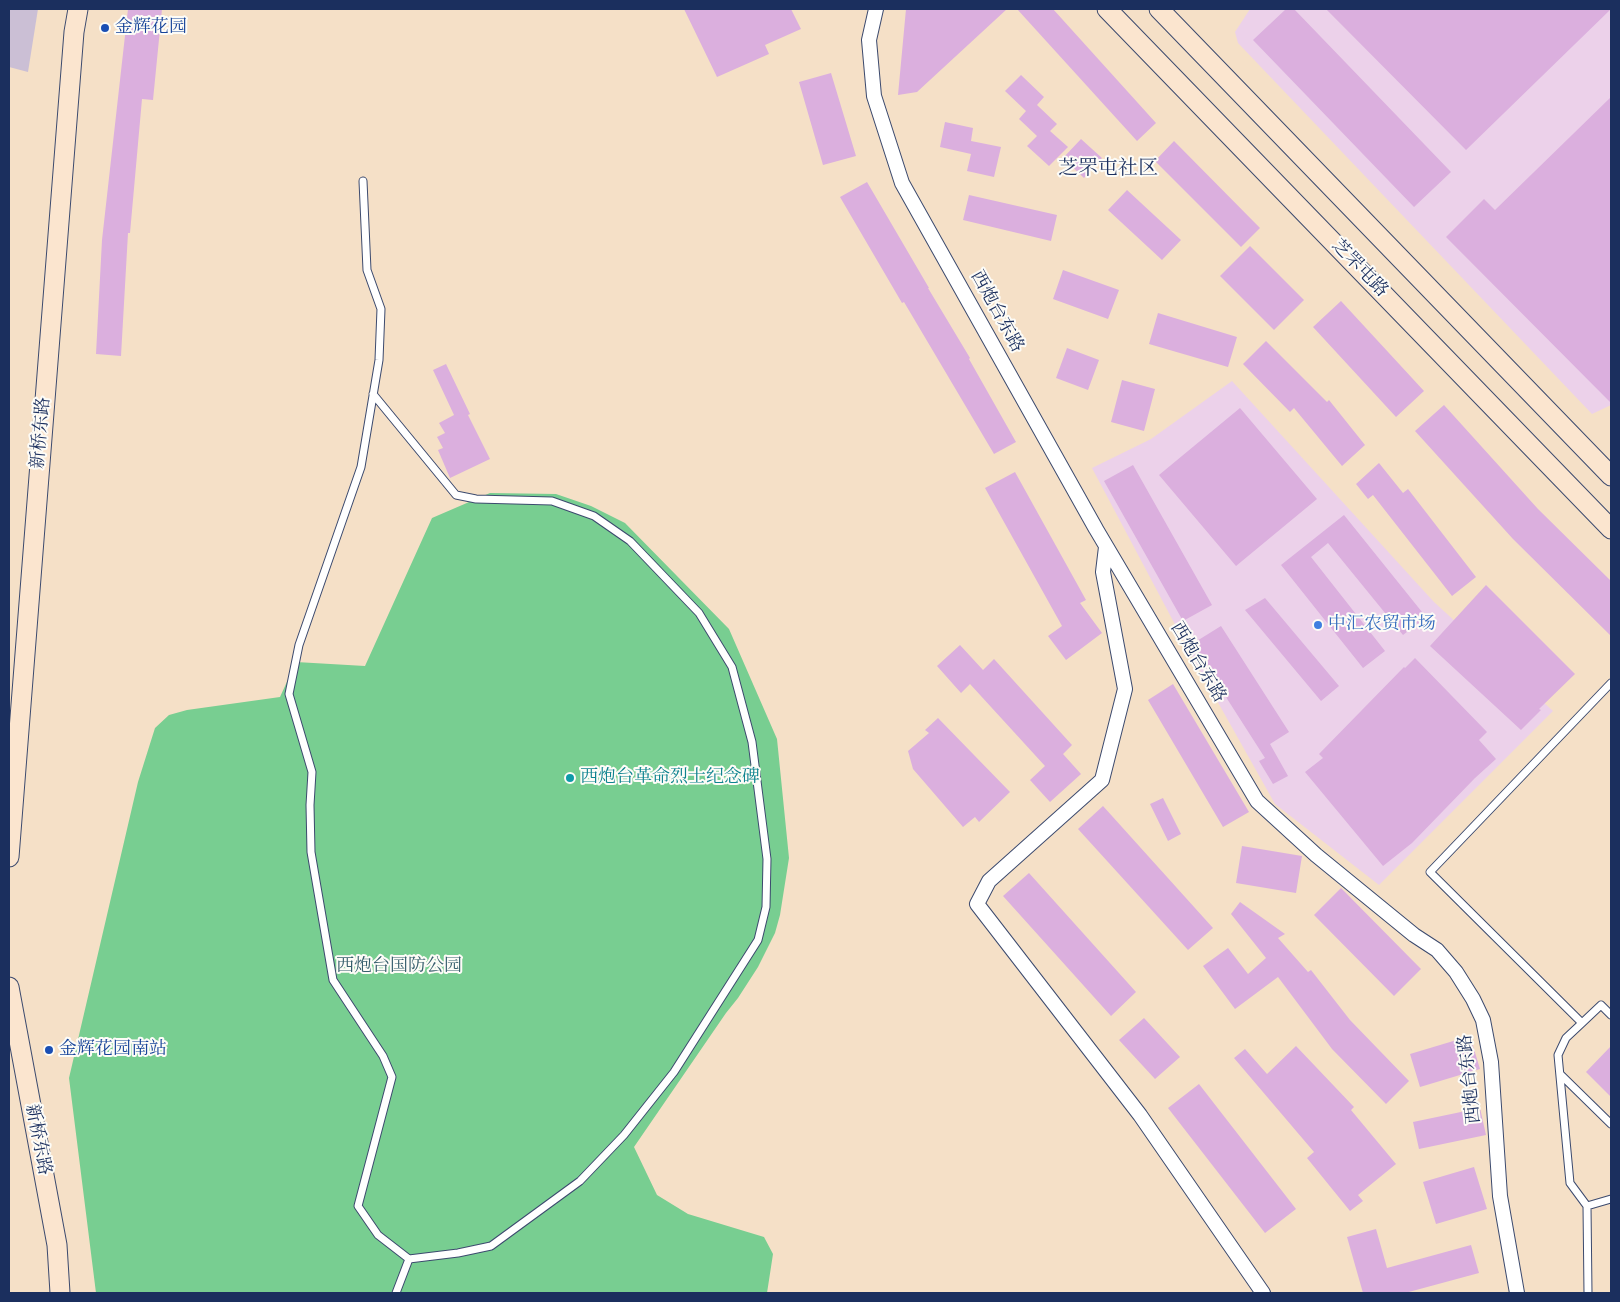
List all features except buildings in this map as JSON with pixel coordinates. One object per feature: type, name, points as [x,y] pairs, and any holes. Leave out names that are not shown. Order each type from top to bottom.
[{"type":"main road","name":"新桥东路","points":[[9,858],[74,32],[78,9]]},
{"type":"main road","name":"芝罘屯路","points":[[1107,9],[1611,529]]},
{"type":"main road","points":[[1159,9],[1611,476]]},
{"type":"main road","name":"新桥东路","points":[[9,987],[11,1016],[57,1245],[60,1293]]},
{"type":"street","name":"西炮台东路","points":[[876,9],[869,40],[874,96],[902,183],[1106,546],[1257,801],[1316,855],[1414,935],[1436,950],[1456,972],[1473,998],[1483,1020],[1491,1062],[1500,1196],[1517,1293]]},
{"type":"street","points":[[1106,546],[1103,572],[1125,689],[1102,780],[990,881],[977,904],[1140,1114],[1263,1293]]},
{"type":"lane","points":[[363,181],[367,270],[381,309],[379,360],[373,394],[361,467],[299,645],[289,694],[312,772],[310,805],[311,852],[333,980],[384,1056],[392,1077],[358,1206],[378,1235],[409,1259],[458,1253],[491,1246],[580,1181],[624,1135],[674,1072],[758,940],[766,907],[767,859],[752,742],[732,667],[699,614],[630,541],[594,516],[552,501],[485,499],[456,495],[373,394]]},
{"type":"lane","points":[[1582,1023],[1430,872],[1611,682]]},
{"type":"lane","points":[[1588,1293],[1587,1206],[1570,1183],[1558,1054],[1566,1038],[1601,1005],[1611,1015]]},
{"type":"lane","points":[[1560,1074],[1611,1124]]},
{"type":"lane","points":[[1587,1206],[1611,1199]]},
{"type":"lane","points":[[396,1293],[409,1259]]},
{"type":"shaded area","points":[[9,9],[38,9],[28,72],[9,67]]},
{"type":"shaded area","points":[[1250,9],[1611,9],[1611,405],[1592,414],[1238,43],[1235,32]]},
{"type":"shaded area","name":"中汇农贸市场","points":[[1232,381],[1434,602],[1553,711],[1379,885],[1275,804],[1188,649],[1092,468],[1151,439]]},
{"type":"green space","name":"西炮台国防公园","points":[[490,493],[556,494],[591,506],[625,523],[729,629],[777,739],[789,858],[780,915],[775,933],[758,967],[738,998],[634,1147],[657,1195],[688,1214],[764,1237],[773,1254],[767,1293],[96,1293],[69,1078],[138,782],[155,728],[169,715],[187,710],[280,697],[296,662],[365,666],[432,518]]},
{"type":"place","name":"金辉花园","points":[[105,28]]},
{"type":"place","name":"中汇农贸市场","points":[[1318,625]]},
{"type":"place","name":"西炮台革命烈士纪念碑","points":[[570,778]]},
{"type":"place","name":"金辉花园南站","points":[[49,1050]]},
{"type":"district","name":"芝罘屯社区","points":[[1108,170]]}]
